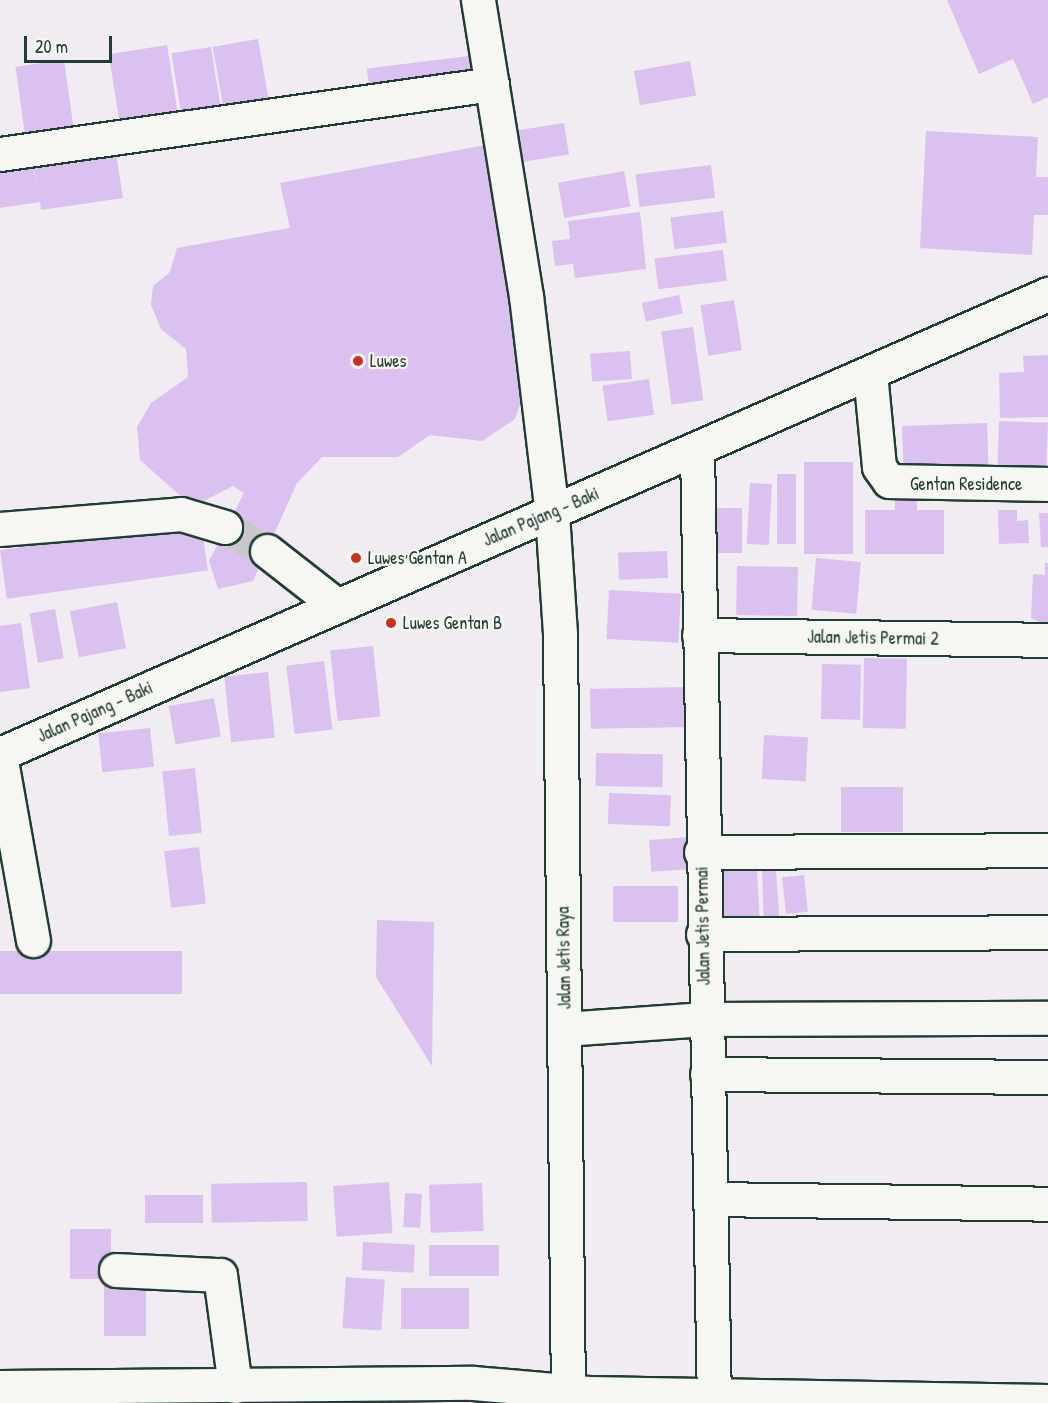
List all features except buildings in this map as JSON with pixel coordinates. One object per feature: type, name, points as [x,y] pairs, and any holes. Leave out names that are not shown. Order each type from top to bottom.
[{"type":"street","name":"Jalan Jetis Raya","points":[[478,0],[526,296],[552,513],[560,635],[568,1396]]},
{"type":"street","points":[[0,154],[492,84]]},
{"type":"street","name":"Jalan Pajang - Baki","points":[[0,754],[336,605],[1045,298]]},
{"type":"street","name":"Gentan Residence","points":[[870,373],[879,467],[889,481],[1048,484]]},
{"type":"street","name":"Jalan Jetis Permai","points":[[697,449],[701,852],[714,1400]]},
{"type":"street","points":[[0,529],[182,514],[225,527]]},
{"type":"street","points":[[267,551],[336,605]]},
{"type":"street","name":"Jalan Jetis Permai 2","points":[[699,635],[1048,640]]},
{"type":"street","points":[[0,754],[33,940]]},
{"type":"street","points":[[701,852],[1048,850]]},
{"type":"street","points":[[703,934],[1048,932]]},
{"type":"street","points":[[564,1029],[705,1018],[1048,1018]]},
{"type":"street","points":[[707,1074],[1048,1077]]},
{"type":"street","points":[[710,1199],[1048,1204]]},
{"type":"street","points":[[116,1270],[220,1275],[235,1386]]},
{"type":"street","points":[[0,1388],[430,1383],[568,1396],[714,1400],[1048,1401]]},
{"type":"tunnel","points":[[225,527],[267,551]]},
{"type":"place","name":"Luwes","points":[[358,361]]},
{"type":"place","name":"Luwes Gentan A","points":[[356,558]]},
{"type":"place","name":"Luwes Gentan B","points":[[391,623]]}]
